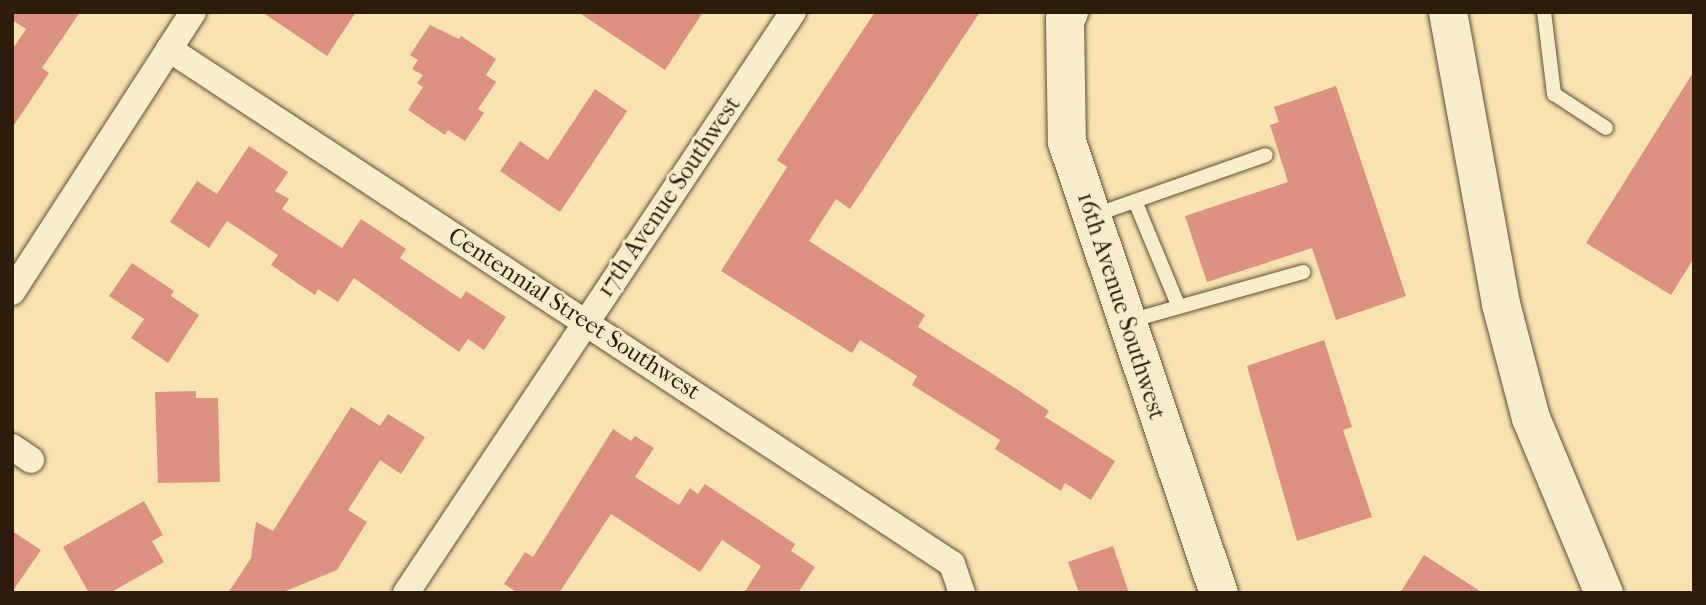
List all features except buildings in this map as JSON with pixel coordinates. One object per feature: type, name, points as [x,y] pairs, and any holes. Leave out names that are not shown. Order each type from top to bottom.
[{"type":"street","points":[[12,292],[193,12]]},
{"type":"street","name":"16th Avenue Southwest","points":[[1069,12],[1065,20],[1067,142],[1124,323],[1219,593]]},
{"type":"street","points":[[1448,12],[1500,304],[1531,418],[1604,593]]},
{"type":"street","name":"17th Avenue Southwest","points":[[406,593],[784,16]]},
{"type":"street","name":"Centennial Street Southwest","points":[[169,49],[952,564],[962,593]]},
{"type":"lane","points":[[1544,12],[1553,94],[1606,128]]},
{"type":"lane","points":[[1091,216],[1266,155]]},
{"type":"lane","points":[[1135,201],[1178,305]]},
{"type":"lane","points":[[1124,323],[1178,305],[1303,272]]}]
